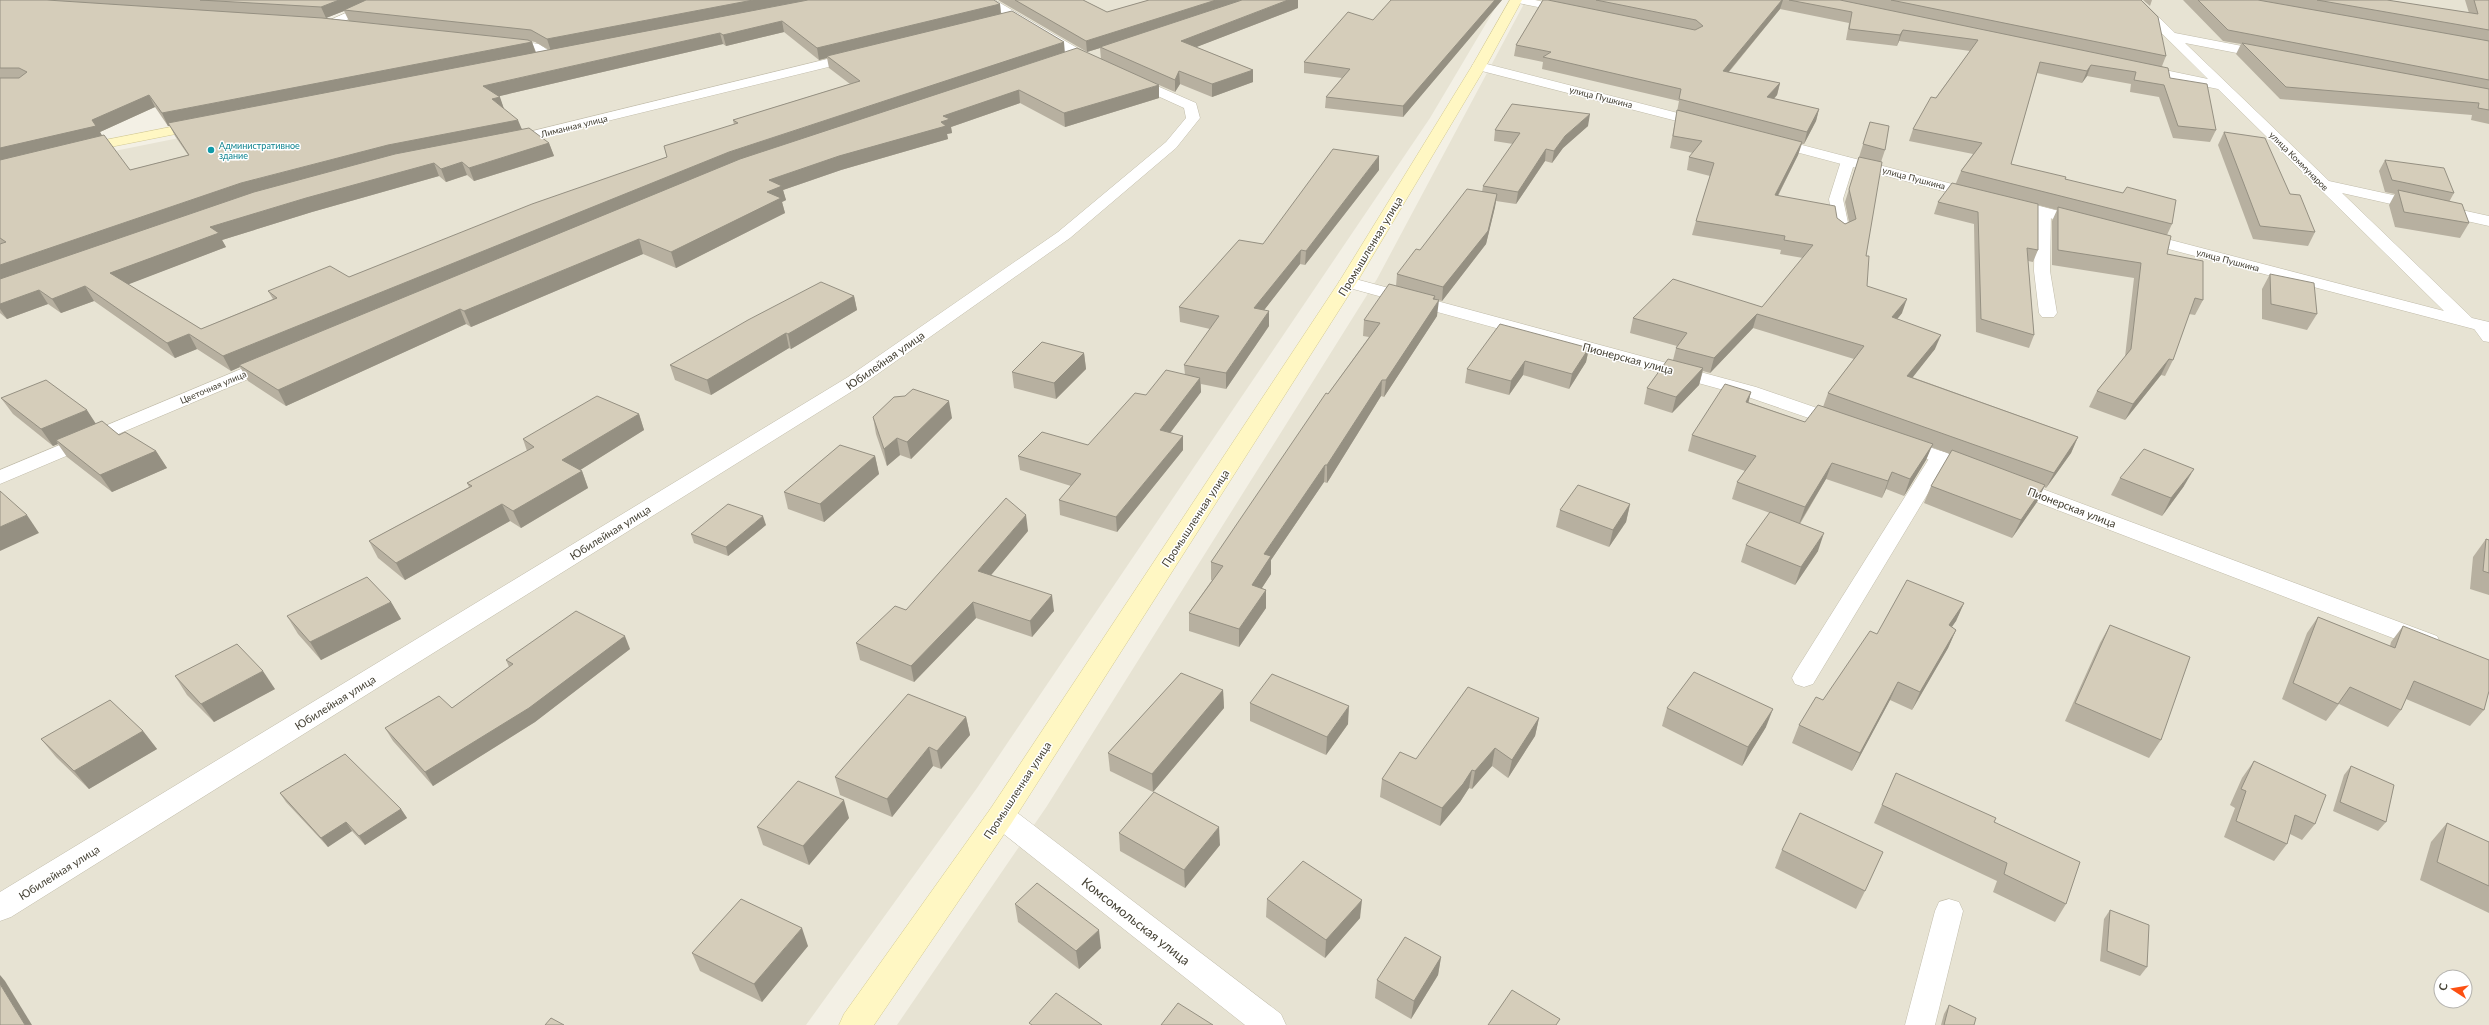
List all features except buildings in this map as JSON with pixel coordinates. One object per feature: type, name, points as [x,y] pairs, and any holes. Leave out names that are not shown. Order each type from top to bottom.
[{"type":"street","points":[[327,24],[385,0]]},
{"type":"street","points":[[987,0],[1082,57],[1107,68]]},
{"type":"street","name":"Промышленная улица","points":[[855,1025],[1001,816],[1348,282],[1479,66],[1517,0]]},
{"type":"street","name":"улица Коммунаров","points":[[2134,0],[2224,86],[2322,184],[2481,328]]},
{"type":"street","points":[[999,21],[1014,17]]},
{"type":"street","points":[[312,23],[351,27]]},
{"type":"street","points":[[2170,36],[2279,57]]},
{"type":"street","points":[[492,42],[535,47],[558,56],[529,61]]},
{"type":"street","name":"Лиманная улица","points":[[498,143],[868,53]]},
{"type":"street","points":[[1056,63],[1101,53]]},
{"type":"street","name":"улица Пушкина","points":[[1479,66],[1717,127]]},
{"type":"street","points":[[2131,67],[2224,86]]},
{"type":"street","name":"Юбилейная улица","points":[[0,908],[855,381],[1064,235],[1171,145],[1193,118],[1191,106],[1121,74]]},
{"type":"street","points":[[65,152],[211,123]]},
{"type":"street","name":"улица Пушкина","points":[[1755,137],[2097,226]]},
{"type":"street","points":[[2322,184],[2489,221]]},
{"type":"street","name":"улица Пушкина","points":[[2128,234],[2481,328]]},
{"type":"street","name":"Пионерская улица","points":[[1348,282],[1749,391],[1859,429]]},
{"type":"street","name":"Цветочная улица","points":[[0,478],[284,357]]},
{"type":"street","name":"Пионерская улица","points":[[1881,437],[1940,457],[2444,648]]},
{"type":"street","name":"Комсомольская улица","points":[[1001,816],[1270,1025]]},
{"type":"lane","points":[[1517,0],[1579,13]]},
{"type":"lane","points":[[1842,232],[1836,199],[1848,161]]},
{"type":"lane","points":[[2043,212],[2042,271],[2048,313]]},
{"type":"lane","points":[[1804,678],[1940,457]]},
{"type":"lane","points":[[1920,1025],[1949,911]]},
{"type":"shaded area","points":[[863,0],[1500,0],[1430,118],[977,788],[806,1025],[0,1025],[0,174]]},
{"type":"shaded area","points":[[1526,0],[2489,0],[2489,1025],[897,1025],[1047,806],[1377,279]]},
{"type":"place","name":"Административное здание","points":[[211,150]]}]
